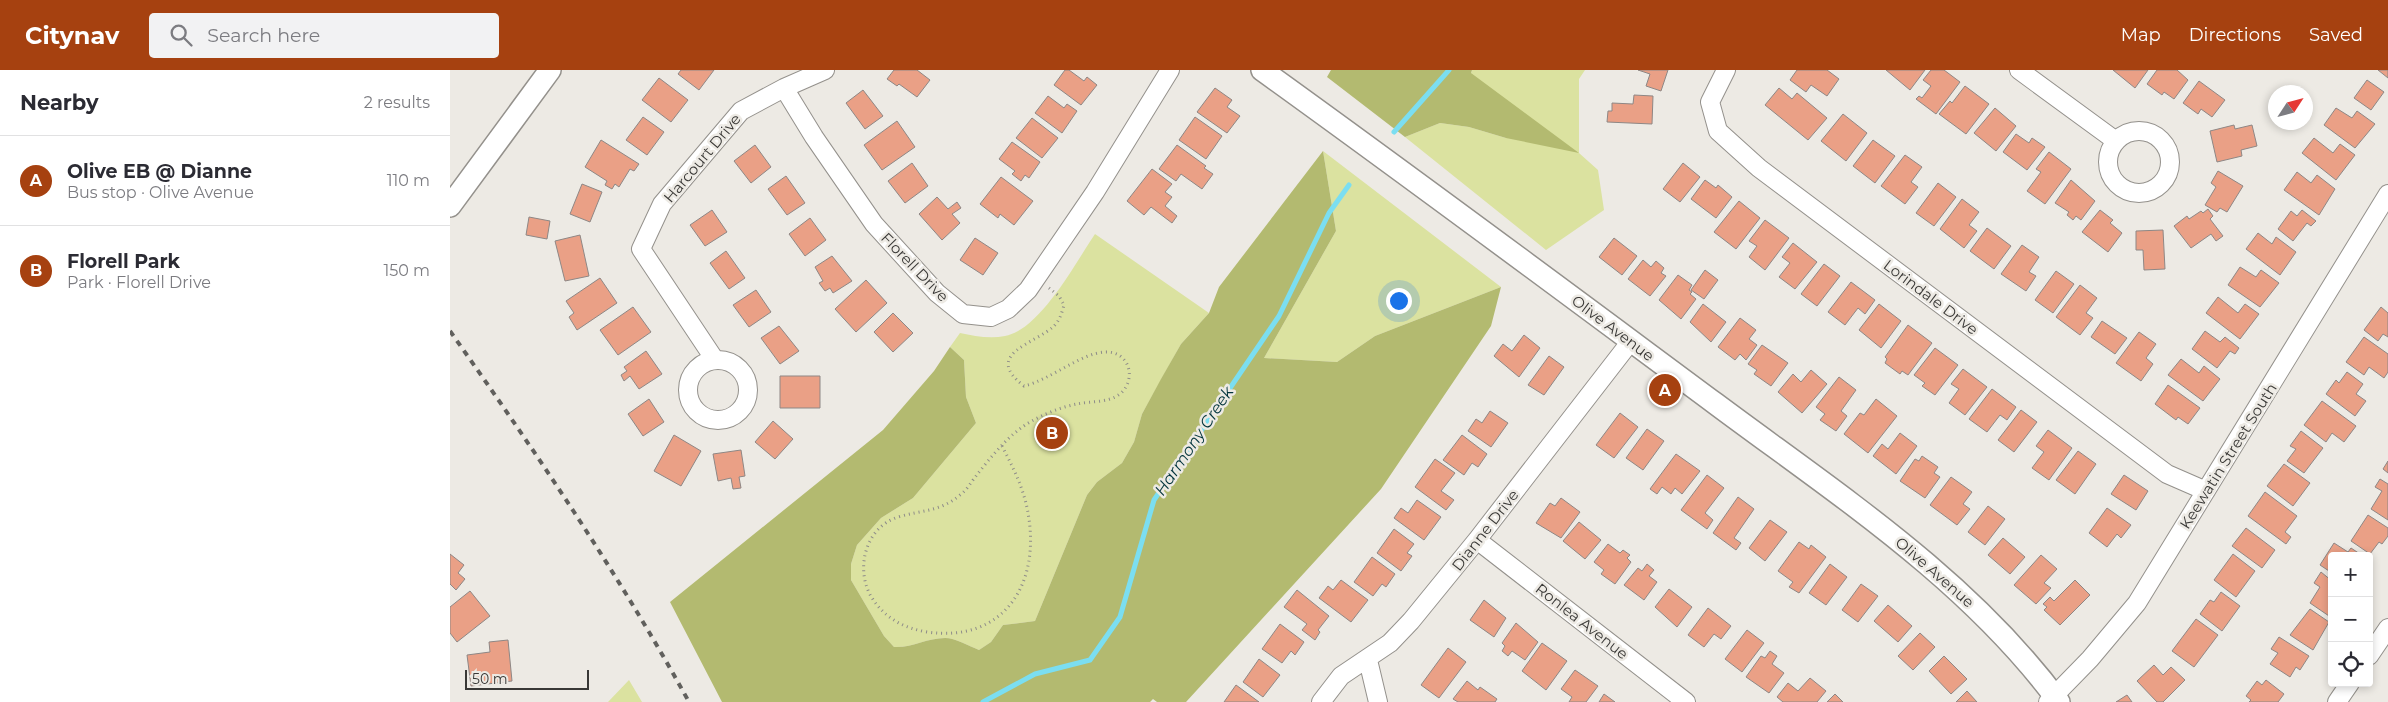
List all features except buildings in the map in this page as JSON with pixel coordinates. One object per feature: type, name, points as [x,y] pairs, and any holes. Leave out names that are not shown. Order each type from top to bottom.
[{"type":"main road","points":[[450,206],[550,70]]},
{"type":"main road","name":"Olive Avenue","points":[[1262,70],[1923,560],[1978,609],[2054,700]]},
{"type":"street","name":"Harcourt Drive","points":[[715,360],[641,249],[662,204],[741,111],[784,88],[825,70]]},
{"type":"street","name":"Florell Drive","points":[[784,88],[874,224],[937,293],[963,314],[991,318],[1008,309],[1028,290],[1095,192],[1170,70]]},
{"type":"street","name":"Lorindale Drive","points":[[1726,70],[1710,102],[1718,131],[1760,168],[2167,474],[2206,491]]},
{"type":"street","points":[[2019,70],[2116,141]]},
{"type":"street","name":"Keewatin Street South","points":[[2054,700],[2137,603],[2388,194]]},
{"type":"street","name":"Dianne Drive","points":[[1322,702],[1341,676],[1368,660],[1390,643],[1411,621],[1477,540],[1631,342]]},
{"type":"street","name":"Ronlea Avenue","points":[[1477,540],[1686,702]]},
{"type":"street","points":[[2373,650],[2388,628]]},
{"type":"street","points":[[1368,660],[1378,702]]},
{"type":"street","points":[[2337,702],[2347,687]]},
{"type":"path","points":[[1002,446],[1022,490],[1028,514],[1029,562],[1024,582],[1016,599],[1001,616],[988,625],[963,633],[936,633],[913,630],[898,624],[881,612],[864,582],[863,562],[868,544],[880,529],[896,518],[939,509],[962,495],[1002,446],[1028,423],[1055,410],[1076,404],[1107,400],[1120,394],[1130,376],[1129,365],[1121,356],[1107,352],[1094,354],[1036,383],[1024,386],[1014,379],[1009,370],[1010,357],[1017,349],[1054,326],[1062,315],[1064,305],[1059,296],[1036,278]]},
{"type":"green space","points":[[1331,70],[1472,70],[1471,73],[1579,153],[1506,138],[1469,127],[1440,123],[1405,137],[1327,77]]},
{"type":"green space","points":[[1472,70],[1585,70],[1579,79],[1579,153],[1598,170],[1604,210],[1546,250],[1405,137],[1440,123],[1469,127],[1506,138],[1471,73]]},
{"type":"green space","points":[[1323,151],[1501,287],[1375,336],[1337,362],[1264,358],[1336,231]]},
{"type":"green space","points":[[1323,151],[1336,231],[1264,358],[1337,362],[1375,336],[1501,287],[1491,326],[1381,489],[1186,702],[1157,702],[1153,699],[1150,702],[722,702],[670,602],[883,430],[934,371],[950,347],[964,360],[966,397],[976,423],[913,498],[881,518],[857,545],[851,564],[851,580],[884,636],[894,647],[949,638],[979,650],[991,642],[1003,625],[1035,621],[1087,495],[1097,482],[1122,463],[1134,442],[1142,414],[1181,344],[1209,313],[1219,287]]},
{"type":"green space","points":[[1095,234],[1209,313],[1181,344],[1142,414],[1134,442],[1122,463],[1097,482],[1087,495],[1035,621],[1003,625],[991,642],[979,650],[949,638],[894,647],[884,636],[851,580],[851,564],[857,545],[881,518],[913,498],[976,423],[966,397],[964,360],[950,347],[960,333],[988,337],[1005,336],[1018,331],[1031,321],[1056,293]]},
{"type":"green space","points":[[629,680],[642,702],[608,702]]},
{"type":"waterway","name":"Harmony Creek","points":[[1394,132],[1449,70]]},
{"type":"waterway","name":"Harmony Creek","points":[[983,702],[1035,674],[1090,660],[1120,617],[1154,500],[1279,316],[1329,213],[1349,185]]},
{"type":"railway","points":[[450,331],[575,513],[634,606],[689,702]]},
{"type":"place","name":"Olive EB @ Dianne","points":[[1665,390]]},
{"type":"place","name":"Florell Park","points":[[1052,433]]}]
